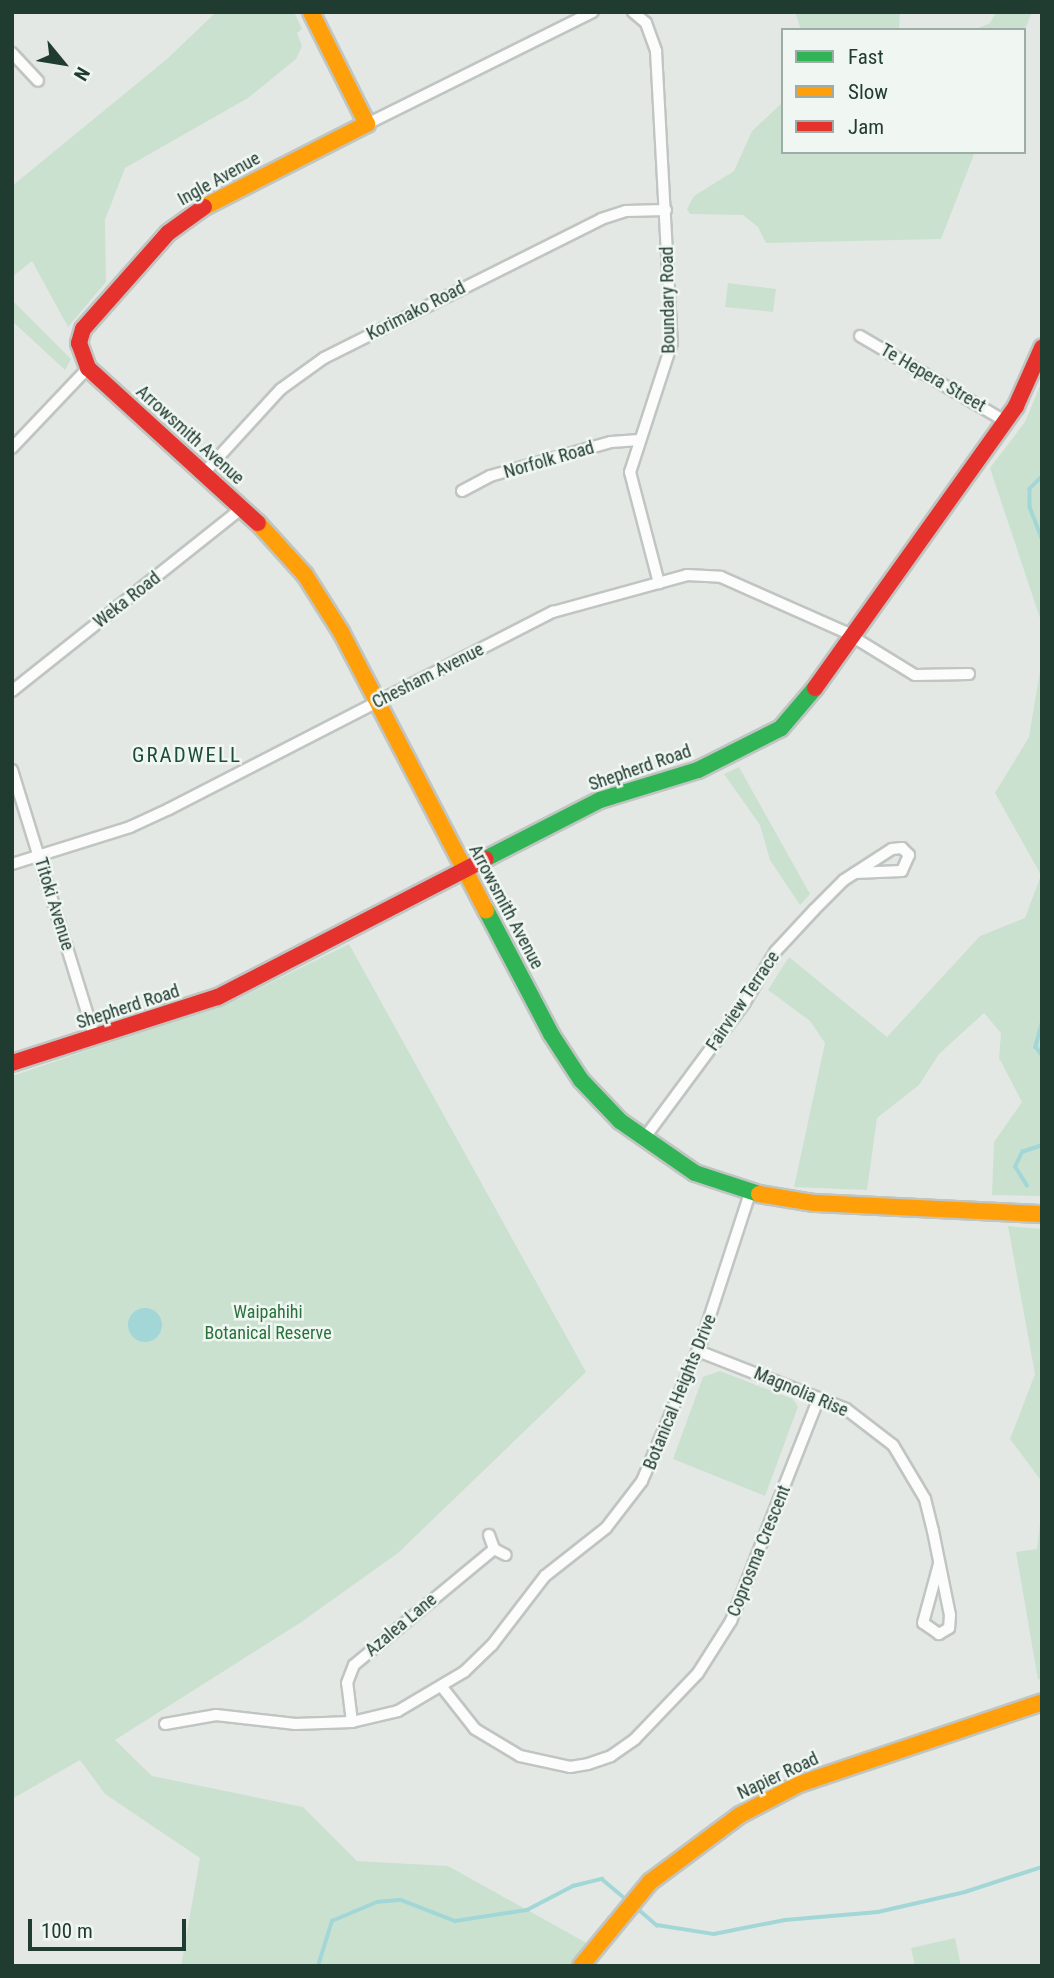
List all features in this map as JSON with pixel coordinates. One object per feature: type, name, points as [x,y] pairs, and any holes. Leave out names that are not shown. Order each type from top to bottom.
[{"type":"street","points":[[311,12],[367,124],[593,12]]},
{"type":"street","name":"Boundary Road","points":[[635,13],[646,23],[656,51],[671,352],[631,460],[632,489],[659,583]]},
{"type":"street","points":[[12,53],[38,81]]},
{"type":"street","name":"Ingle Avenue","points":[[88,368],[79,343],[83,329],[168,233],[211,202],[367,124]]},
{"type":"street","name":"Korimako Road","points":[[202,474],[281,389],[324,358],[601,219],[626,211],[666,210]]},
{"type":"street","name":"Te Hepera Street","points":[[860,336],[1006,421]]},
{"type":"street","name":"Shepherd Road","points":[[12,1063],[218,997],[600,800],[698,770],[765,737],[798,713],[1006,421],[1025,391],[1042,348]]},
{"type":"street","points":[[12,448],[88,368]]},
{"type":"street","name":"Arrowsmith Avenue","points":[[88,368],[242,508],[305,575],[378,702],[464,870],[565,1057],[605,1105],[643,1140],[695,1172],[750,1193],[814,1203],[1042,1214]]},
{"type":"street","name":"Norfolk Road","points":[[462,491],[489,476],[611,442],[639,440]]},
{"type":"street","name":"Weka Road","points":[[12,691],[242,508]]},
{"type":"street","name":"Chesham Avenue","points":[[12,864],[130,827],[553,612],[687,575],[721,577],[853,635],[915,676],[969,674]]},
{"type":"street","name":"Titoki Avenue","points":[[12,770],[95,1038]]},
{"type":"street","name":"Fairview Terrace","points":[[643,1140],[746,1002],[775,952],[855,873]]},
{"type":"street","name":"Botanical Heights Drive","points":[[165,1724],[216,1715],[295,1724],[352,1722],[398,1711],[442,1687],[492,1645],[545,1576],[628,1504],[657,1456],[698,1351],[750,1193]]},
{"type":"street","name":"Magnolia Rise","points":[[698,1351],[819,1398],[869,1424],[907,1465],[925,1499],[950,1615],[949,1628],[939,1634],[923,1623],[939,1564]]},
{"type":"street","name":"Coprosma Crescent","points":[[442,1687],[475,1729],[520,1756],[570,1767],[611,1756],[635,1739],[698,1673],[731,1621],[819,1398]]},
{"type":"street","points":[[489,1535],[494,1549],[506,1555]]},
{"type":"street","name":"Azalea Lane","points":[[352,1722],[347,1683],[354,1665],[494,1549]]},
{"type":"street","name":"Napier Road","points":[[581,1966],[650,1882],[740,1815],[799,1784],[1042,1702]]},
{"type":"green space","points":[[294,12],[302,29],[297,33],[302,46],[296,59],[248,98],[125,168],[105,220],[106,282],[68,327],[32,261],[12,277],[12,186],[167,59],[214,14]]},
{"type":"green space","points":[[795,12],[900,12],[899,28],[800,28]]},
{"type":"green space","points":[[996,12],[1032,12],[1026,28],[979,28],[990,23]]},
{"type":"green space","points":[[781,104],[781,154],[974,154],[941,239],[766,243],[758,227],[743,215],[690,214],[687,209],[694,196],[734,171],[752,131]]},
{"type":"green space","points":[[728,283],[776,289],[773,312],[725,307]]},
{"type":"green space","points":[[12,300],[71,359],[65,370],[12,321]]},
{"type":"green space","points":[[1042,381],[1042,624],[990,468],[1025,422]]},
{"type":"green space","points":[[1042,659],[1042,1196],[992,1195],[994,1142],[1022,1102],[999,1058],[1001,1033],[984,1013],[939,1054],[919,1085],[877,1118],[867,1190],[794,1187],[825,1043],[810,1021],[768,990],[789,957],[887,1037],[980,936],[1025,918],[1041,875],[995,793],[1029,737]]},
{"type":"green space","points":[[739,767],[810,894],[800,905],[770,860],[760,825],[724,774]]},
{"type":"green space","name":"Waipahihi Botanical Reserve","points":[[349,944],[586,1372],[398,1553],[300,1623],[115,1740],[152,1776],[303,1807],[357,1861],[448,1866],[592,1946],[579,1966],[181,1966],[200,1858],[105,1794],[80,1760],[12,1799],[12,1076],[238,999]]},
{"type":"green space","points":[[1008,1226],[1042,1229],[1042,1482],[1010,1439],[1035,1374]]},
{"type":"green space","points":[[720,1371],[793,1399],[798,1407],[765,1496],[673,1459],[703,1377]]},
{"type":"green space","points":[[1042,1507],[1042,1678],[1038,1680],[1016,1552],[1037,1549]]},
{"type":"green space","points":[[955,1938],[961,1966],[915,1966],[911,1948]]},
{"type":"water","points":[[145,1308],[157,1313],[162,1325],[157,1337],[145,1342],[133,1337],[128,1325],[133,1313]]},
{"type":"waterway","points":[[1042,477],[1030,489],[1030,507],[1042,538]]},
{"type":"waterway","points":[[1042,1024],[1036,1047],[1042,1055]]},
{"type":"waterway","points":[[1027,1186],[1015,1167],[1022,1152],[1042,1145]]},
{"type":"waterway","points":[[636,1907],[657,1925],[714,1934],[785,1920],[878,1912],[965,1892],[1042,1867]]},
{"type":"waterway","points":[[318,1966],[332,1921],[377,1902],[401,1900],[455,1921],[527,1910],[573,1886],[602,1879],[627,1900]]},
{"type":"traffic: fast","points":[[485,859],[600,800],[698,770],[781,728],[815,688]]},
{"type":"traffic: fast","points":[[486,910],[551,1034],[581,1080],[620,1121],[695,1173],[759,1194]]},
{"type":"traffic: slow","points":[[204,207],[367,124],[311,12]]},
{"type":"traffic: slow","points":[[258,523],[305,575],[341,632],[486,910]]},
{"type":"traffic: slow","points":[[759,1194],[814,1203],[1042,1214]]},
{"type":"traffic: slow","points":[[581,1966],[650,1882],[740,1815],[799,1784],[1042,1702]]},
{"type":"traffic: jam","points":[[204,207],[168,233],[83,329],[79,343],[88,368],[258,523]]},
{"type":"traffic: jam","points":[[815,688],[1016,406],[1042,348]]},
{"type":"traffic: jam","points":[[12,1063],[218,997],[485,859]]},
{"type":"district","name":"GRADWELL","points":[[187,755]]}]
